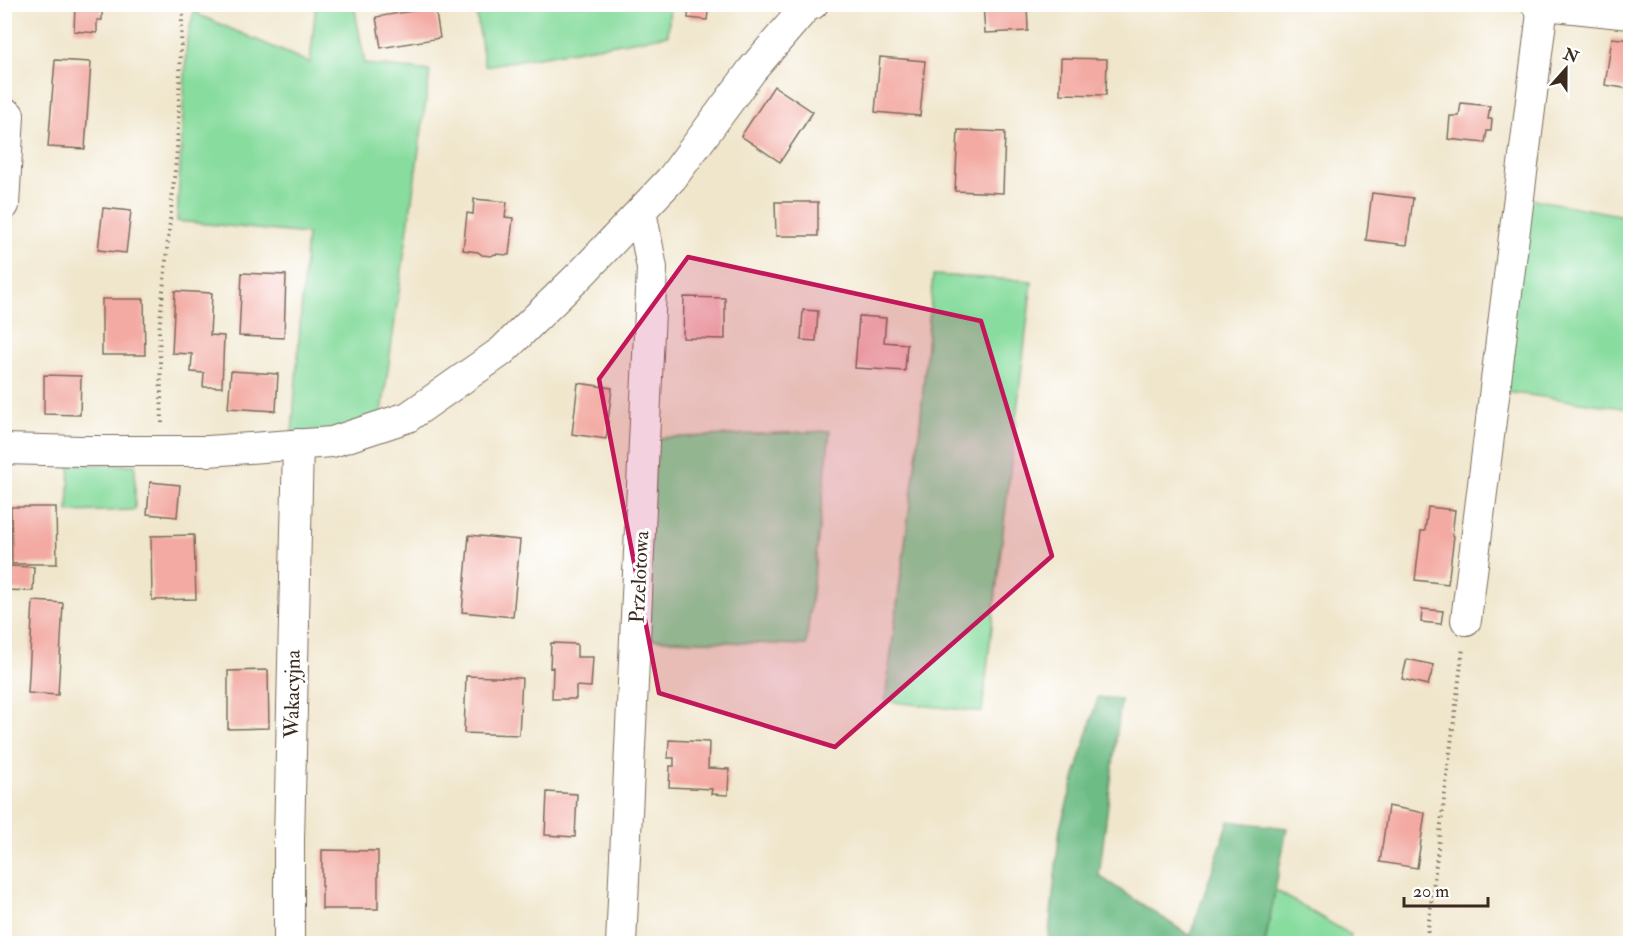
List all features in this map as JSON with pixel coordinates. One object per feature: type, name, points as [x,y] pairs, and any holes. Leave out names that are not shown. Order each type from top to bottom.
[{"type":"street","points":[[1536,4],[1630,14]]},
{"type":"street","points":[[4,449],[208,451],[332,442],[408,417],[502,351],[584,271],[672,178],[752,69],[808,5]]},
{"type":"street","points":[[1466,620],[1544,5]]},
{"type":"street","points":[[4,205],[9,115]]},
{"type":"street","name":"Przelotowa","points":[[621,944],[652,268],[641,211]]},
{"type":"street","name":"Wakacyjna","points":[[289,944],[289,840],[298,444]]},
{"type":"path","points":[[163,451],[159,331],[177,150],[182,20],[186,4]]},
{"type":"path","points":[[1426,944],[1466,620]]},
{"type":"highlighted area","points":[[688,257],[981,321],[1052,556],[835,747],[659,693],[599,379]]},
{"type":"green space","points":[[196,5],[199,15],[310,63],[316,5],[354,5],[365,64],[430,71],[381,419],[340,432],[292,433],[307,234],[177,221],[187,38]]},
{"type":"green space","points":[[475,5],[670,5],[668,35],[485,66]]},
{"type":"green space","points":[[1527,198],[1630,217],[1630,409],[1500,391]]},
{"type":"green space","points":[[933,275],[1032,281],[982,712],[885,701],[920,427]]},
{"type":"green space","points":[[830,431],[806,645],[645,639],[655,438]]},
{"type":"green space","points":[[70,464],[135,465],[135,510],[68,512]]},
{"type":"green space","points":[[1098,697],[1121,700],[1099,876],[1190,936],[1229,821],[1287,828],[1265,943],[1048,943],[1060,828]]},
{"type":"green space","points":[[1275,890],[1351,935],[1349,943],[1265,944]]},
{"type":"building","points":[[75,4],[102,4],[102,20],[97,20],[97,33],[74,31]]},
{"type":"building","points":[[689,4],[709,4],[707,20],[688,18]]},
{"type":"building","points":[[983,4],[1027,4],[1028,31],[985,33]]},
{"type":"building","points":[[435,7],[440,38],[381,48],[376,17]]},
{"type":"building","points":[[1612,38],[1630,40],[1630,89],[1605,85]]},
{"type":"building","points":[[880,57],[925,61],[920,116],[875,112]]},
{"type":"building","points":[[1061,58],[1107,59],[1106,95],[1060,94]]},
{"type":"building","points":[[55,60],[91,62],[85,149],[48,147]]},
{"type":"building","points":[[774,86],[813,112],[780,162],[741,136]]},
{"type":"building","points":[[1461,103],[1490,106],[1488,119],[1492,119],[1491,131],[1487,131],[1485,143],[1448,139],[1450,116],[1459,116]]},
{"type":"building","points":[[958,130],[1005,132],[1003,193],[955,191]]},
{"type":"building","points":[[1372,193],[1413,198],[1407,245],[1366,240]]},
{"type":"building","points":[[474,199],[507,202],[505,217],[513,218],[509,255],[491,256],[463,250],[467,213],[473,214]]},
{"type":"building","points":[[775,202],[818,202],[818,236],[776,236]]},
{"type":"building","points":[[103,208],[131,211],[126,253],[98,250]]},
{"type":"building","points":[[242,273],[286,275],[284,338],[239,336]]},
{"type":"building","points":[[175,291],[212,293],[210,335],[224,336],[222,387],[203,387],[204,373],[191,372],[192,354],[172,353]]},
{"type":"building","points":[[684,297],[725,298],[725,339],[683,338]]},
{"type":"building","points":[[102,299],[144,299],[145,355],[102,355]]},
{"type":"building","points":[[803,310],[818,311],[816,341],[801,340]]},
{"type":"building","points":[[859,316],[886,318],[884,342],[907,344],[905,371],[855,368]]},
{"type":"building","points":[[231,371],[278,374],[276,411],[228,408]]},
{"type":"building","points":[[44,375],[81,376],[80,415],[44,414]]},
{"type":"building","points":[[578,383],[612,388],[606,439],[572,434]]},
{"type":"building","points":[[150,482],[180,485],[177,517],[147,514]]},
{"type":"building","points":[[11,507],[56,507],[57,564],[12,564]]},
{"type":"building","points":[[1428,507],[1455,510],[1448,584],[1415,580],[1421,531],[1425,531]]},
{"type":"building","points":[[194,535],[196,599],[152,600],[151,536]]},
{"type":"building","points":[[469,535],[520,540],[513,617],[462,612]]},
{"type":"building","points":[[8,566],[34,567],[33,591],[7,590]]},
{"type":"building","points":[[33,601],[63,603],[58,695],[28,693]]},
{"type":"building","points":[[1422,609],[1443,611],[1441,624],[1421,622]]},
{"type":"building","points":[[551,643],[577,644],[577,657],[593,657],[591,687],[576,686],[576,699],[552,699]]},
{"type":"building","points":[[1407,659],[1434,665],[1428,685],[1402,679]]},
{"type":"building","points":[[268,670],[269,728],[228,729],[228,671]]},
{"type":"building","points":[[466,676],[522,678],[519,735],[464,733]]},
{"type":"building","points":[[669,740],[709,742],[708,768],[729,769],[728,795],[711,794],[712,789],[669,787],[670,766],[674,766],[674,758],[668,758]]},
{"type":"building","points":[[547,792],[577,794],[575,837],[545,835]]},
{"type":"building","points":[[1388,806],[1425,813],[1417,868],[1380,862]]},
{"type":"building","points":[[322,850],[378,851],[378,909],[322,909]]}]
